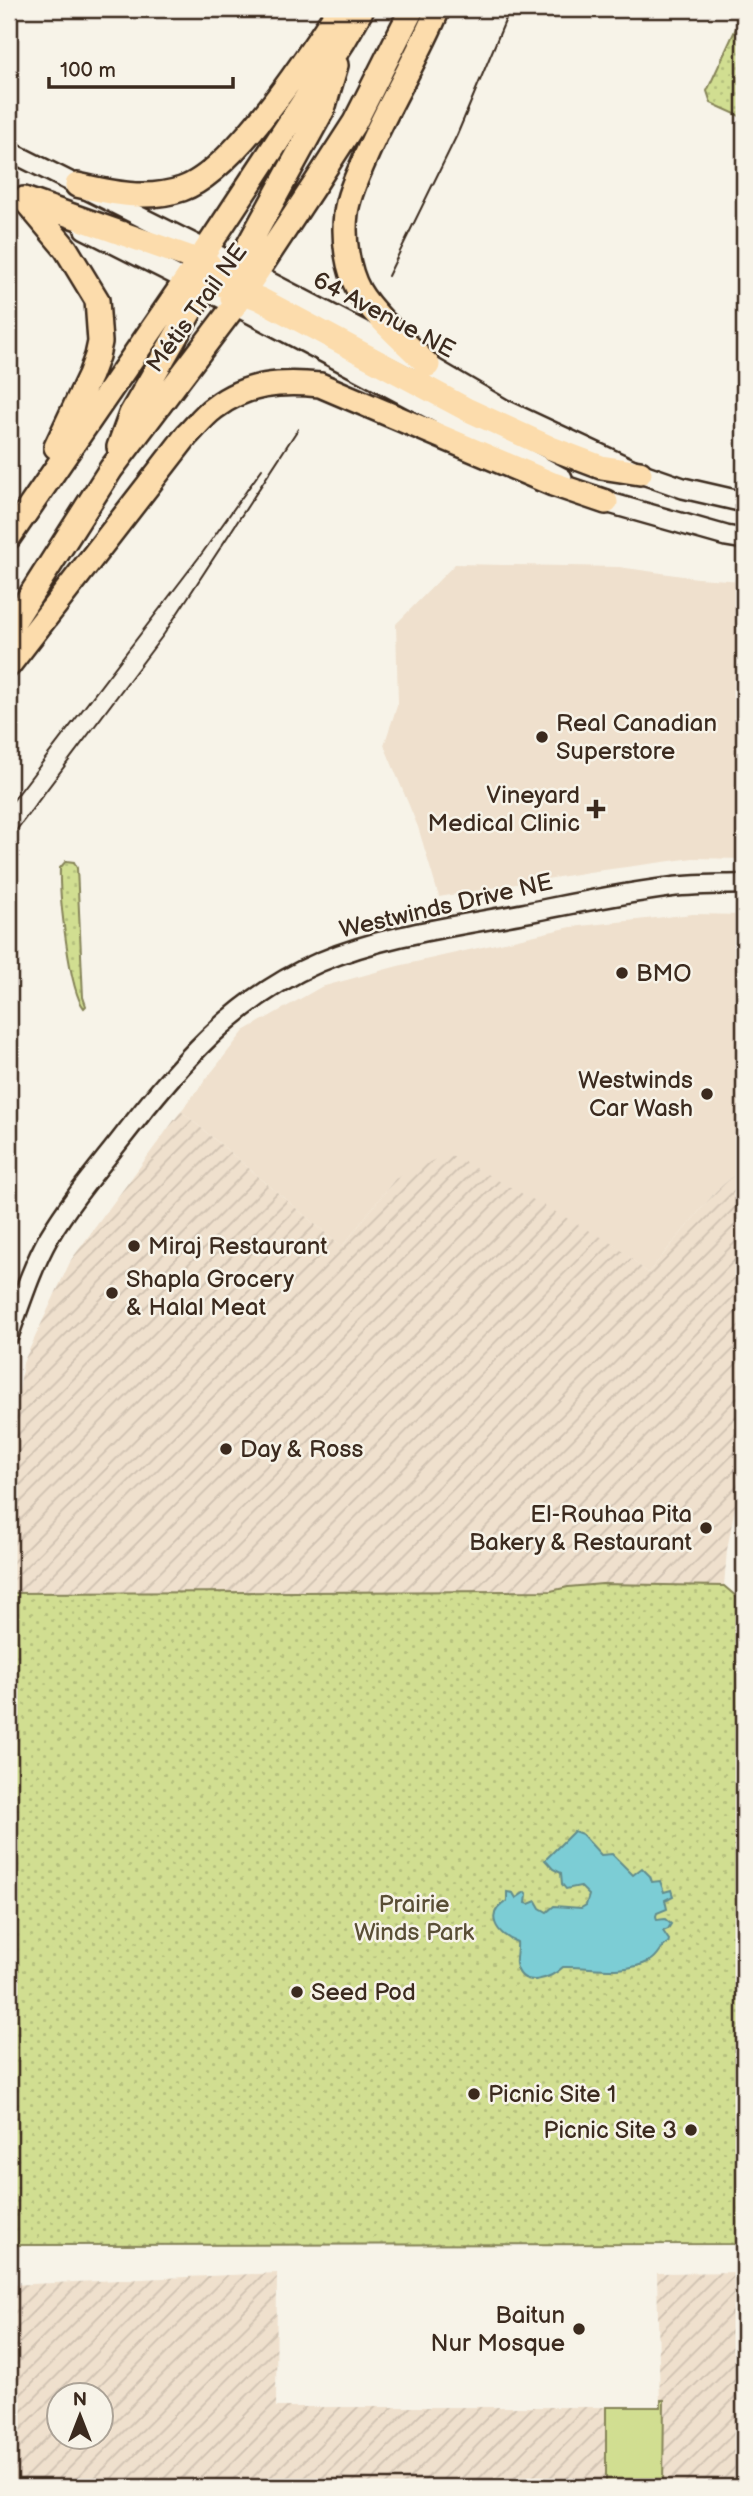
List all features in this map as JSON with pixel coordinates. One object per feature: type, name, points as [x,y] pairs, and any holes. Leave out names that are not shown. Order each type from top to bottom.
[{"type":"main road","points":[[77,185],[139,196],[166,193],[193,185],[234,150],[298,71],[339,9]]},
{"type":"main road","name":"Métis Trail NE","points":[[9,629],[111,469],[220,276],[362,9]]},
{"type":"main road","name":"Métis Trail NE","points":[[9,537],[22,516],[220,276],[355,122],[412,9]]},
{"type":"main road","points":[[428,365],[359,291],[345,242],[346,213],[352,189],[370,145],[438,9]]},
{"type":"main road","points":[[111,469],[131,414],[323,109],[343,42]]},
{"type":"main road","points":[[16,196],[220,276],[467,409],[551,448],[601,467],[640,473]]},
{"type":"main road","points":[[16,196],[65,249],[97,300],[100,342],[90,376],[22,516]]},
{"type":"main road","name":"64 Avenue NE","points":[[220,276],[428,365],[503,409],[640,473],[683,488],[744,502]]},
{"type":"main road","name":"64 Avenue NE","points":[[220,276],[606,502],[744,539]]},
{"type":"main road","points":[[9,665],[187,435],[214,407],[257,387],[287,382],[320,385],[553,484],[606,502]]},
{"type":"street","name":"64 Avenue NE","points":[[9,151],[77,185],[220,276]]},
{"type":"street","name":"Westwinds Drive NE","points":[[9,1335],[49,1238],[77,1196],[154,1096],[198,1046],[229,1018],[289,977],[321,961],[361,947],[421,932],[667,887],[744,884]]},
{"type":"shaded area","points":[[455,564],[619,567],[697,578],[744,581],[744,859],[693,858],[439,897],[418,827],[384,745],[398,703],[396,624]]},
{"type":"shaded area","points":[[693,914],[744,915],[744,1166],[716,1191],[648,1273],[613,1244],[395,1179],[342,1247],[181,1111],[244,1031],[321,987],[398,966],[571,927]]},
{"type":"shaded area","points":[[181,1111],[342,1247],[395,1179],[448,1153],[614,1244],[648,1273],[716,1191],[744,1166],[744,1458],[727,1550],[724,1586],[602,1584],[551,1591],[9,1593],[9,1465],[23,1363],[71,1260]]},
{"type":"shaded area","points":[[744,2272],[744,2487],[9,2487],[9,2285],[277,2273],[276,2407],[660,2407],[657,2273]]},
{"type":"green space","points":[[744,11],[744,118],[711,103],[707,91]]},
{"type":"green space","points":[[66,861],[74,862],[77,868],[84,1008],[74,983],[63,919],[60,868]]},
{"type":"green space","name":"Prairie Winds Park","points":[[602,1584],[724,1586],[744,1603],[744,2244],[9,2245],[9,1593],[551,1591]]},
{"type":"green space","points":[[661,2400],[664,2400],[663,2487],[606,2487],[606,2407],[661,2407]]},
{"type":"water","points":[[574,1831],[582,1834],[601,1855],[612,1854],[633,1875],[642,1868],[652,1882],[660,1881],[664,1892],[671,1890],[673,1896],[665,1900],[667,1909],[656,1916],[657,1920],[665,1919],[671,1924],[663,1931],[669,1940],[653,1959],[629,1968],[563,1967],[544,1978],[530,1980],[519,1972],[516,1964],[517,1942],[499,1929],[494,1918],[500,1906],[507,1901],[507,1892],[513,1893],[516,1898],[525,1892],[526,1903],[536,1901],[540,1908],[547,1912],[554,1906],[581,1908],[586,1905],[589,1895],[580,1886],[566,1889],[562,1884],[561,1873],[545,1860]]},
{"type":"tram line","points":[[388,276],[457,135],[510,9]]},
{"type":"tram line","points":[[9,840],[164,634],[298,429]]},
{"type":"tram line","points":[[9,806],[203,552],[262,469]]},
{"type":"place","name":"Real Canadian Superstore","points":[[542,737]]},
{"type":"place","name":"Vineyard Medical Clinic","points":[[596,809]]},
{"type":"place","name":"BMO","points":[[622,973]]},
{"type":"place","name":"Westwinds Car Wash","points":[[707,1094]]},
{"type":"place","name":"Miraj Restaurant","points":[[134,1246]]},
{"type":"place","name":"Shapla Grocery & Halal Meat","points":[[112,1293]]},
{"type":"place","name":"Day & Ross","points":[[226,1449]]},
{"type":"place","name":"El-Rouhaa Pita Bakery & Restaurant","points":[[706,1528]]},
{"type":"place","name":"Seed Pod","points":[[297,1992]]},
{"type":"place","name":"Picnic Site 1","points":[[474,2094]]},
{"type":"place","name":"Picnic Site 3","points":[[691,2130]]},
{"type":"place","name":"Baitun Nur Mosque","points":[[579,2329]]}]
